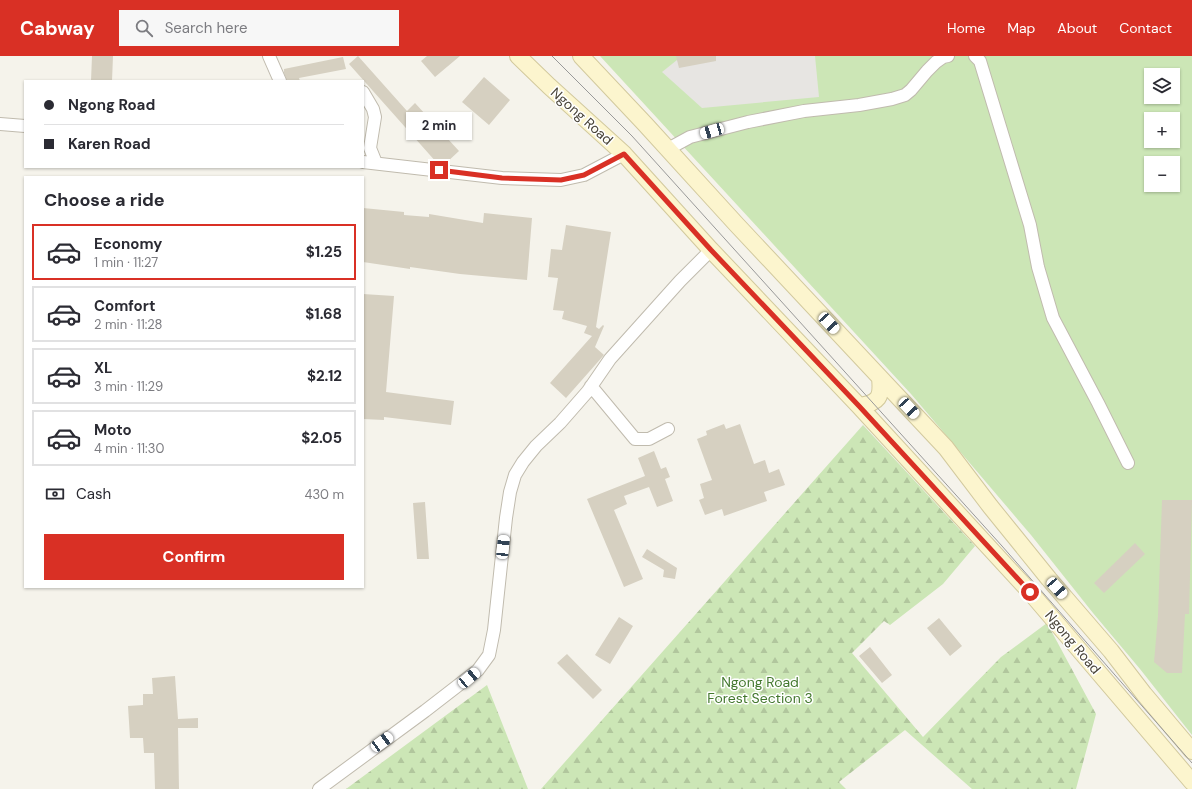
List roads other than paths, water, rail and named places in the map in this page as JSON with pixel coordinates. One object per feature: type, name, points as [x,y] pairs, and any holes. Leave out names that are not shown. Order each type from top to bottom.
[{"type":"main road","name":"Ngong Road","points":[[518,56],[624,154],[711,250],[859,406],[1030,592],[1192,782]]},
{"type":"main road","name":"Ngong Road","points":[[581,56],[946,448],[990,506],[1049,579],[1111,651],[1144,694],[1192,751]]},
{"type":"main road","points":[[859,406],[871,404],[878,398],[882,391],[880,378]]},
{"type":"street","points":[[269,56],[280,80]]},
{"type":"street","points":[[668,149],[690,137],[748,122],[804,111],[859,105],[905,95],[911,90],[926,71],[943,57],[948,56]]},
{"type":"street","points":[[975,56],[980,61],[1030,225],[1038,267],[1053,318],[1128,463]]},
{"type":"street","points":[[364,94],[373,109],[375,117],[370,148],[376,163]]},
{"type":"street","points":[[0,124],[24,126]]},
{"type":"street","points":[[364,162],[502,178],[561,180],[584,175],[624,154]]},
{"type":"street","points":[[319,789],[469,678],[478,670],[489,655],[497,604],[506,518],[510,492],[515,475],[536,446],[560,423],[591,386],[610,359],[680,281],[711,250]]},
{"type":"street","points":[[591,386],[635,439],[650,439],[668,429]]},
{"type":"tram line","points":[[552,56],[632,136],[1002,546],[1192,763]]},
{"type":"park label","name":"Ngong Road Forest Section 3","points":[[760,690]]}]
